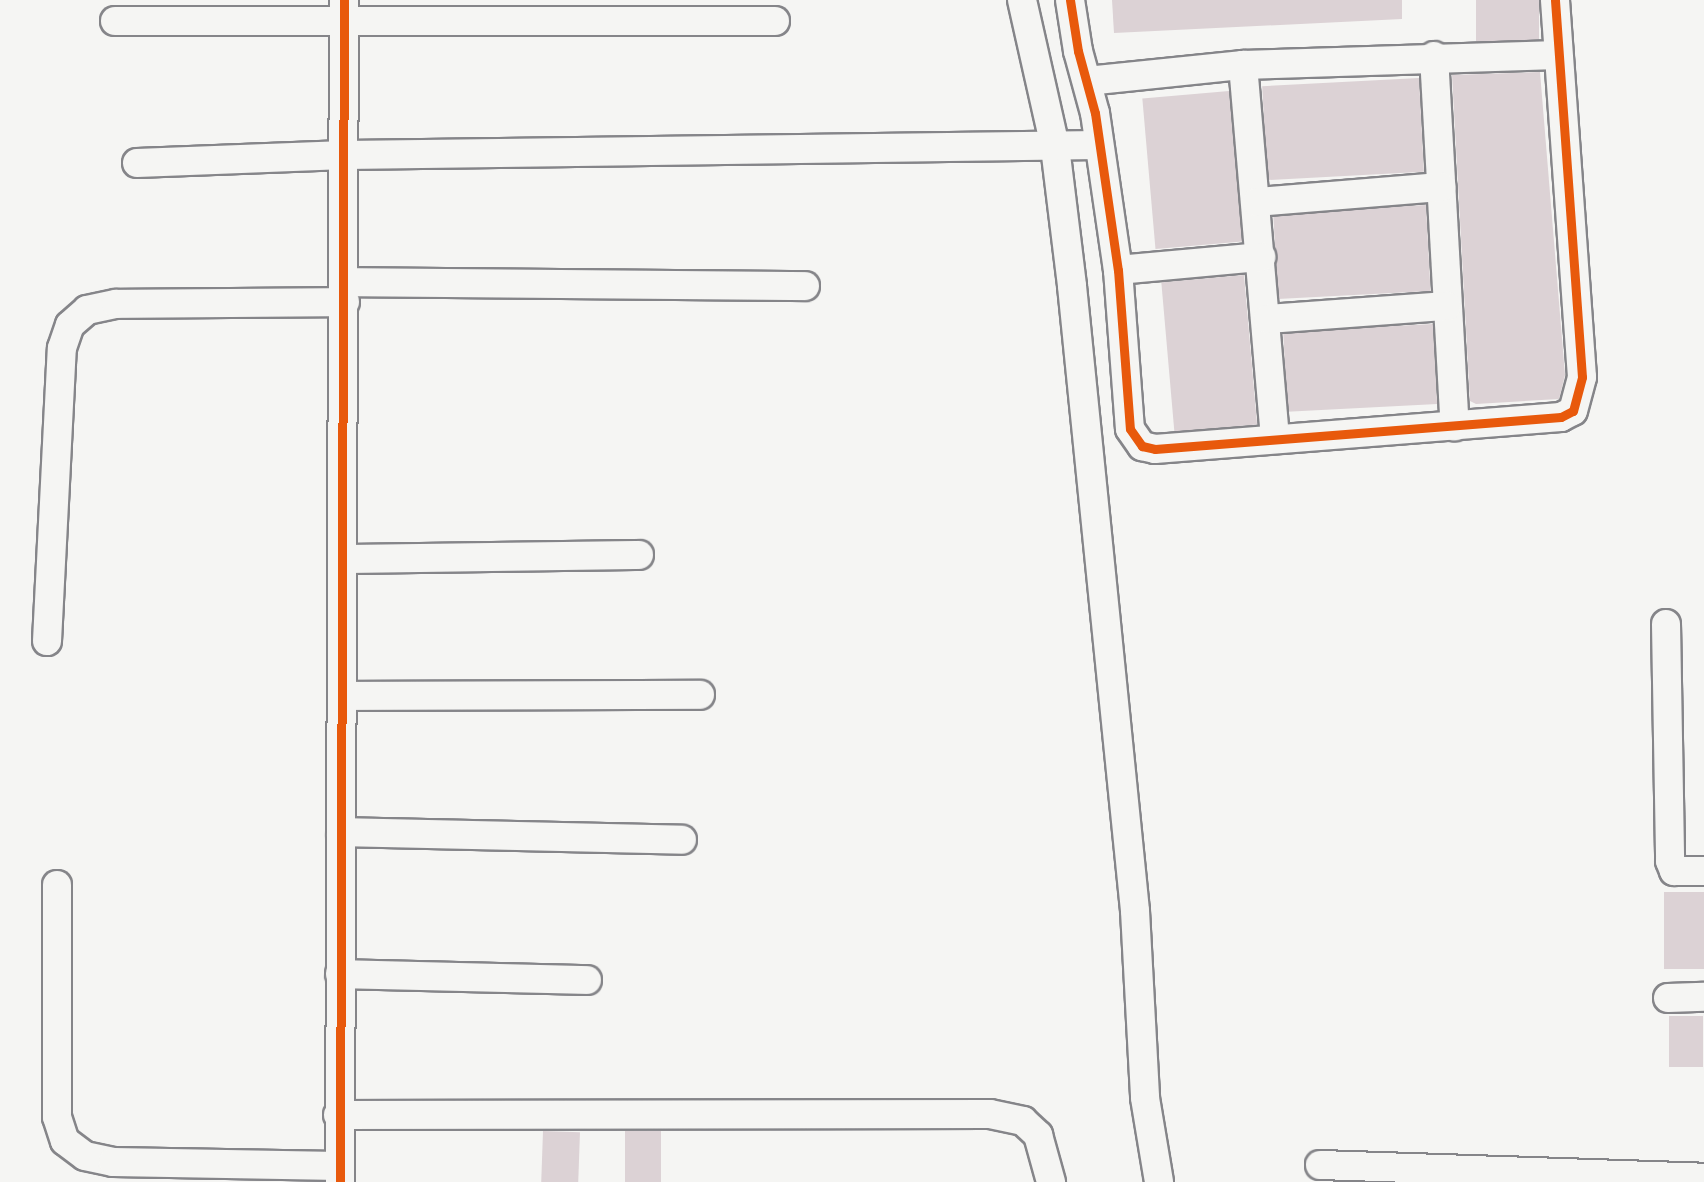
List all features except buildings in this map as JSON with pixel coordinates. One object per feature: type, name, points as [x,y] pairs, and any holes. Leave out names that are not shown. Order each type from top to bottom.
[{"type":"street","points":[[1022,0],[1055,148],[1133,898],[1145,1098],[1158,1182]]},
{"type":"street","points":[[1070,0],[1087,81],[1118,270],[1134,438],[1155,449],[1561,417],[1573,411],[1579,399],[1582,377],[1555,0]]},
{"type":"street","points":[[115,21],[344,9],[775,21]]},
{"type":"street","points":[[57,885],[57,1117],[65,1141],[85,1156],[113,1162],[339,1174],[344,559],[344,9]]},
{"type":"street","points":[[1087,81],[1242,65],[1434,56],[1558,55]]},
{"type":"street","points":[[1434,56],[1455,426]]},
{"type":"street","points":[[1242,65],[1268,319],[1275,439]]},
{"type":"street","points":[[137,163],[345,155],[1055,148],[1098,145]]},
{"type":"street","points":[[1257,202],[1441,187]]},
{"type":"street","points":[[1118,270],[1261,257]]},
{"type":"street","points":[[47,641],[62,348],[70,325],[87,310],[116,304],[345,292],[804,286]]},
{"type":"street","points":[[1268,319],[1447,306]]},
{"type":"street","points":[[344,559],[639,555]]},
{"type":"street","points":[[1666,624],[1670,861],[1674,871],[1704,871]]},
{"type":"street","points":[[342,696],[700,695]]},
{"type":"street","points":[[341,832],[682,840]]},
{"type":"street","points":[[340,974],[587,980]]},
{"type":"street","points":[[1668,998],[1704,997]]},
{"type":"street","points":[[338,1115],[990,1114],[1023,1121],[1038,1135],[1051,1182]]},
{"type":"street","points":[[1320,1165],[1704,1178]]},
{"type":"cycle path","points":[[340,1182],[344,0]]},
{"type":"cycle path","points":[[1070,0],[1078,51],[1095,113],[1118,270],[1130,429],[1142,446],[1155,449],[1561,417],[1573,411],[1582,377],[1555,0]]}]
